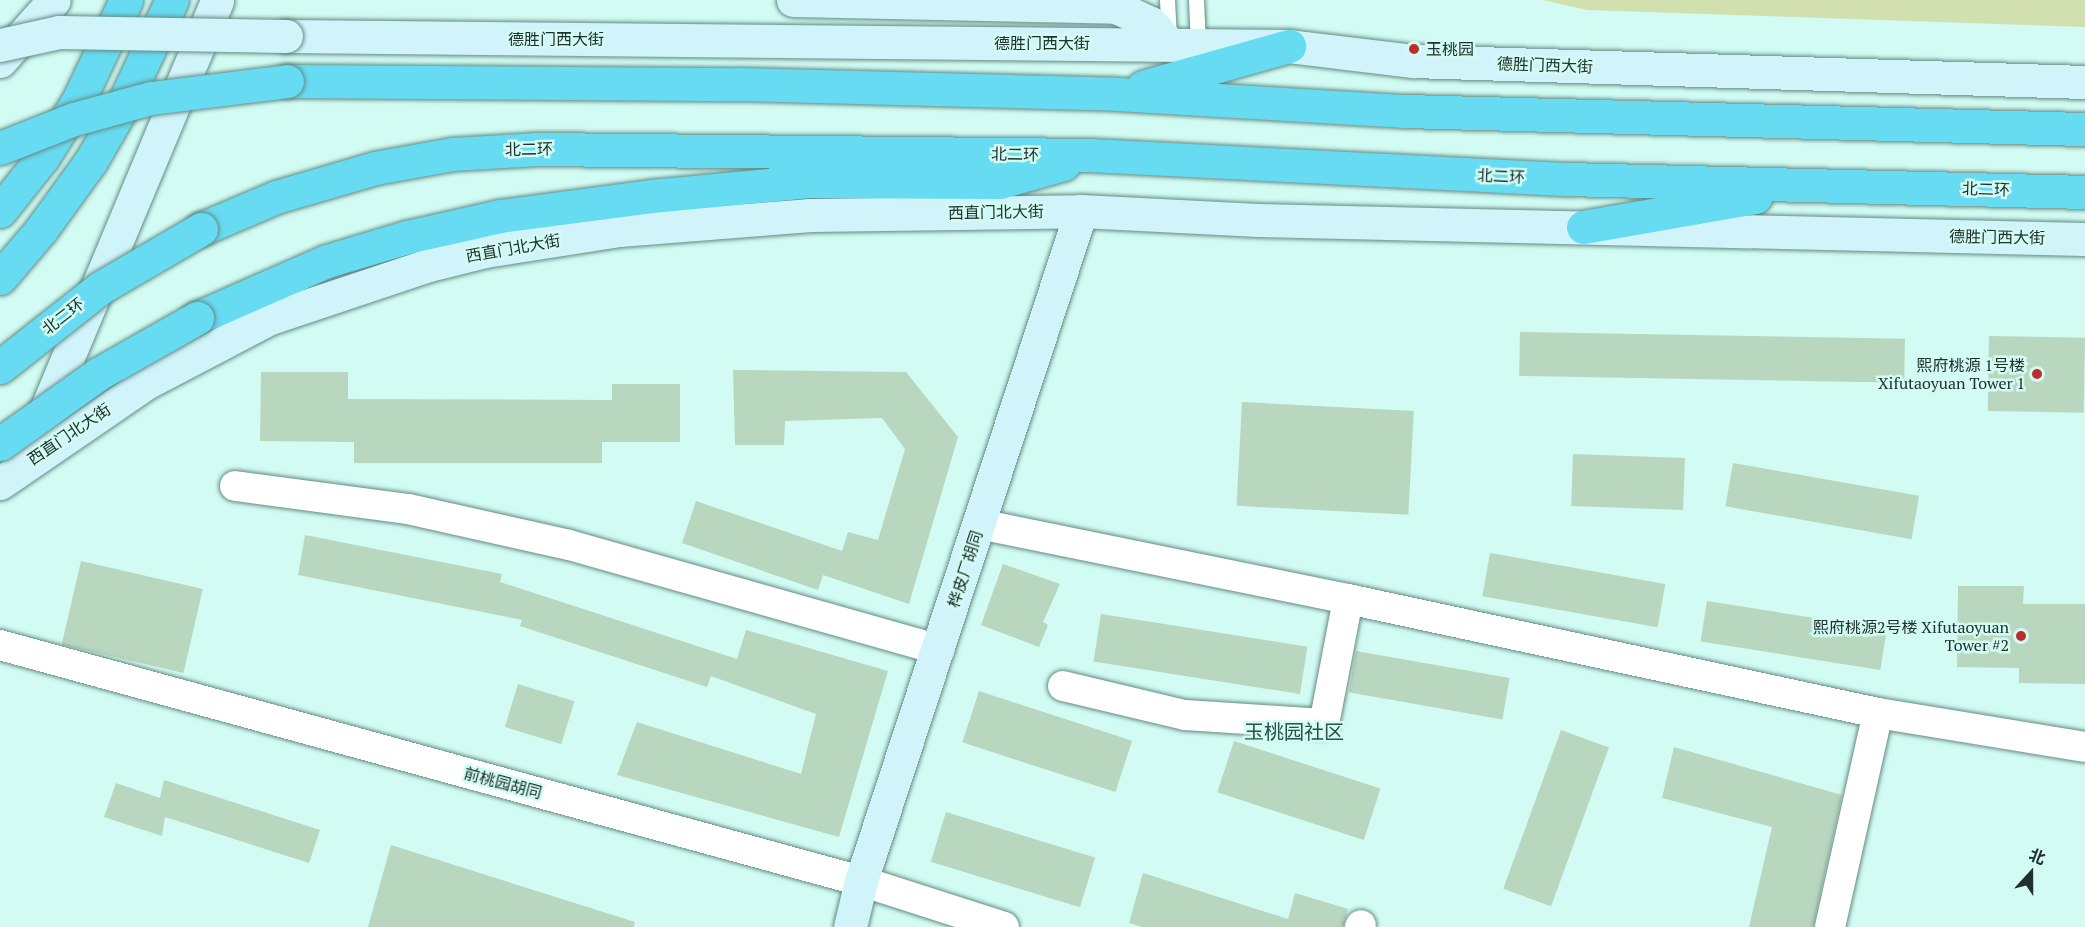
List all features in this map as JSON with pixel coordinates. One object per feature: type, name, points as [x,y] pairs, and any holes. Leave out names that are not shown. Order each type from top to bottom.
[{"type":"highway","points":[[0,211],[43,156],[78,101],[126,0]]},
{"type":"highway","points":[[0,278],[37,236],[92,161],[122,107],[172,0]]},
{"type":"highway","points":[[1117,94],[1289,46]]},
{"type":"highway","points":[[0,147],[74,119],[151,98],[287,81],[740,84],[1117,94],[1417,111],[2085,129]]},
{"type":"highway","name":"北二环","points":[[0,367],[100,288],[201,229],[276,197],[340,177],[413,160],[489,150],[1091,154],[1566,179],[1830,184],[2080,193]]},
{"type":"highway","points":[[8,464],[78,387],[197,318],[327,261],[407,237],[500,216],[662,195],[811,181],[1000,182],[1091,154]]},
{"type":"highway","points":[[1583,227],[1830,184]]},
{"type":"street","points":[[0,61],[54,0]]},
{"type":"street","points":[[8,464],[217,0]]},
{"type":"street","points":[[793,0],[1116,7],[1146,20],[1183,44]]},
{"type":"street","name":"德胜门西大街","points":[[0,45],[59,32],[1183,44],[1289,46],[1413,61],[2085,82]]},
{"type":"street","name":"西直门北大街","points":[[8,464],[227,337],[324,297],[445,261],[584,235],[742,219],[1081,211]]},
{"type":"street","name":"德胜门西大街","points":[[1081,211],[1258,220],[2085,239]]},
{"type":"street","name":"桦皮厂胡同","points":[[850,927],[861,881],[939,650],[1081,211]]},
{"type":"street","points":[[235,486],[408,509],[569,545],[939,650]]},
{"type":"street","points":[[980,524],[1348,598],[1878,713],[2085,747]]},
{"type":"street","points":[[1063,686],[1185,715],[1324,724],[1348,598]]},
{"type":"street","name":"前桃园胡同","points":[[0,645],[861,881],[1004,927]]},
{"type":"street","points":[[1830,927],[1878,713]]},
{"type":"lane","points":[[1167,0],[1183,44]]},
{"type":"lane","points":[[1183,44],[1196,0]]},
{"type":"green space","points":[[1543,0],[2085,0],[2085,27],[1587,10]]},
{"type":"building","points":[[1520,332],[1905,339],[1904,383],[1519,376]]},
{"type":"building","name":"熙府桃源 1号楼 Xifutaoyuan Tower 1","points":[[1989,336],[2085,338],[2084,413],[1988,411]]},
{"type":"building","points":[[733,370],[906,372],[958,437],[909,604],[823,575],[818,590],[682,543],[696,501],[842,551],[848,532],[878,540],[905,449],[882,418],[785,421],[784,445],[735,445]]},
{"type":"building","points":[[261,372],[348,372],[348,399],[612,400],[612,384],[680,384],[680,442],[602,442],[602,463],[354,463],[354,442],[260,441]]},
{"type":"building","points":[[1242,402],[1414,411],[1408,515],[1237,506]]},
{"type":"building","points":[[1573,454],[1685,458],[1683,510],[1571,506]]},
{"type":"building","points":[[1733,463],[1919,496],[1911,539],[1725,506]]},
{"type":"building","points":[[305,535],[502,574],[500,582],[737,659],[746,630],[888,671],[839,837],[617,775],[637,722],[801,774],[816,714],[711,676],[707,687],[520,626],[522,620],[298,575]]},
{"type":"building","points":[[1490,553],[1665,584],[1658,627],[1482,596]]},
{"type":"building","points":[[81,561],[203,589],[183,673],[62,645]]},
{"type":"building","points":[[1003,564],[1060,584],[1043,622],[1048,625],[1039,647],[981,625]]},
{"type":"building","name":"熙府桃源2号楼 Xifutaoyuan Tower #2","points":[[1958,586],[2024,586],[2023,604],[2085,604],[2085,684],[2019,683],[2019,668],[1957,667]]},
{"type":"building","points":[[1707,601],[1887,629],[1880,670],[1701,641]]},
{"type":"building","points":[[1101,614],[1307,647],[1300,694],[1093,661]]},
{"type":"building","points":[[1356,651],[1510,678],[1502,719],[1349,692]]},
{"type":"building","points":[[518,684],[574,701],[561,744],[505,727]]},
{"type":"building","points":[[979,691],[1132,741],[1115,792],[962,742]]},
{"type":"building","points":[[1561,730],[1609,747],[1551,906],[1503,889]]},
{"type":"building","points":[[1234,741],[1380,789],[1364,840],[1217,792]]},
{"type":"building","points":[[1674,747],[1842,795],[1813,927],[1749,927],[1772,827],[1662,798]]},
{"type":"building","points":[[164,780],[320,830],[309,863],[165,817],[162,836],[104,817],[116,783],[160,798]]},
{"type":"building","points":[[946,812],[1095,858],[1080,907],[931,862]]},
{"type":"building","points":[[391,845],[635,922],[634,927],[368,927]]},
{"type":"building","points":[[1143,873],[1288,919],[1295,893],[1348,909],[1343,927],[1142,927],[1129,923]]},
{"type":"place","name":"玉桃园","points":[[1414,49]]},
{"type":"place","name":"熙府桃源 1号楼 Xifutaoyuan Tower 1","points":[[2037,374]]},
{"type":"place","name":"熙府桃源2号楼 Xifutaoyuan Tower #2","points":[[2021,636]]},
{"type":"district","name":"玉桃园社区","points":[[1294,731]]}]
